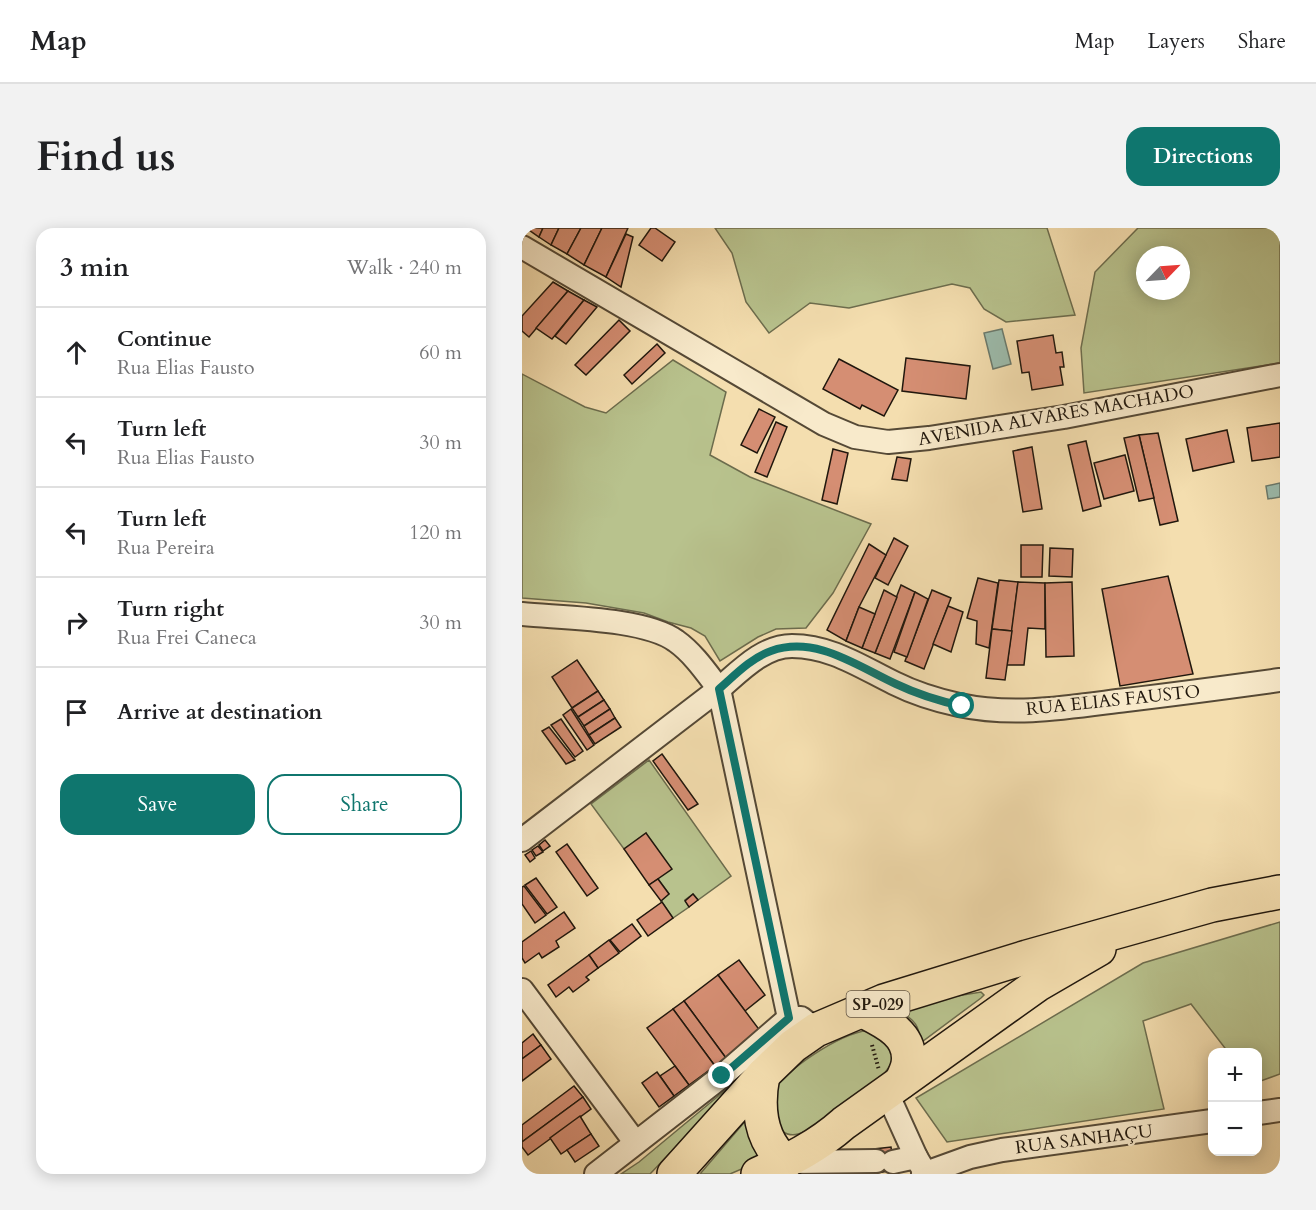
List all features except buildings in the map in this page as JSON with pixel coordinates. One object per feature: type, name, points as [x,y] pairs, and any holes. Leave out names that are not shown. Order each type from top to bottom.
[{"type":"highway","name":"SP-029","points":[[674,1174],[763,1075],[793,1046],[803,1024],[861,1010],[884,1001],[1137,926],[1212,906],[1280,892]]},
{"type":"highway","name":"SP-029","points":[[772,1168],[827,1139],[844,1123],[1037,985],[1137,926]]},
{"type":"highway","name":"SP-029","points":[[861,1010],[895,1029],[908,1052],[908,1064],[894,1088]]},
{"type":"highway","points":[[763,1075],[759,1097],[763,1125],[773,1149],[772,1168]]},
{"type":"highway","name":"SP-029","points":[[763,1125],[779,1138],[798,1142],[844,1123]]},
{"type":"street","name":"AVENIDA ALVARES MACHADO","points":[[522,247],[824,424],[855,436],[888,442],[929,438],[1064,417],[1280,375]]},
{"type":"street","points":[[522,614],[615,622],[660,632],[676,641],[694,658],[719,689],[803,1024],[722,1076],[596,1174]]},
{"type":"street","name":"RUA ELIAS FAUSTO","points":[[522,840],[719,689],[749,662],[770,651],[790,646],[821,649],[842,656],[897,685],[935,700],[998,711],[1042,711],[1280,680]]},
{"type":"street","points":[[522,990],[635,1142]]},
{"type":"street","points":[[894,1088],[923,1169]]},
{"type":"street","points":[[1262,1112],[1280,1110]]},
{"type":"street","name":"RUA SANHAÇU","points":[[772,1168],[884,1162],[923,1169],[1002,1150],[1208,1122]]},
{"type":"path","points":[[861,1010],[894,1088]]},
{"type":"green space","points":[[715,228],[1047,228],[1075,315],[1006,322],[984,309],[970,288],[952,284],[849,308],[810,303],[769,333],[746,302],[732,253]]},
{"type":"green space","points":[[1138,228],[1280,228],[1280,363],[1084,393],[1081,348],[1095,272]]},
{"type":"green space","points":[[673,360],[726,392],[710,455],[750,477],[871,524],[833,593],[806,628],[776,629],[758,637],[720,661],[705,636],[691,628],[644,613],[586,603],[522,598],[522,374],[585,407],[606,413]]},
{"type":"green space","points":[[649,760],[731,876],[698,900],[693,894],[685,900],[689,907],[673,918],[661,901],[669,894],[658,879],[646,833],[624,849],[591,804]]},
{"type":"green space","points":[[1280,922],[1280,1074],[1262,1081],[1262,1048],[1225,1048],[1191,1004],[1143,1021],[1164,1109],[947,1142],[916,1098],[1143,963]]},
{"type":"green space","points":[[981,992],[984,995],[981,998],[919,1044],[916,1024],[900,1011],[945,998]]},
{"type":"green space","points":[[868,1030],[885,1035],[894,1059],[884,1074],[852,1101],[817,1125],[796,1135],[781,1131],[771,1094],[779,1084],[814,1054],[842,1038]]},
{"type":"green space","points":[[746,1073],[650,1174],[621,1174],[639,1162]]},
{"type":"green space","points":[[748,1118],[774,1155],[730,1174],[700,1174]]},
{"type":"shaded area","points":[[1002,329],[1011,364],[993,369],[984,333]]},
{"type":"shaded area","points":[[1280,483],[1280,497],[1268,499],[1266,486]]},
{"type":"route","points":[[722,1076],[789,1018],[719,689],[749,662],[770,651],[790,646],[821,649],[842,656],[897,685],[935,700],[962,706]]}]
